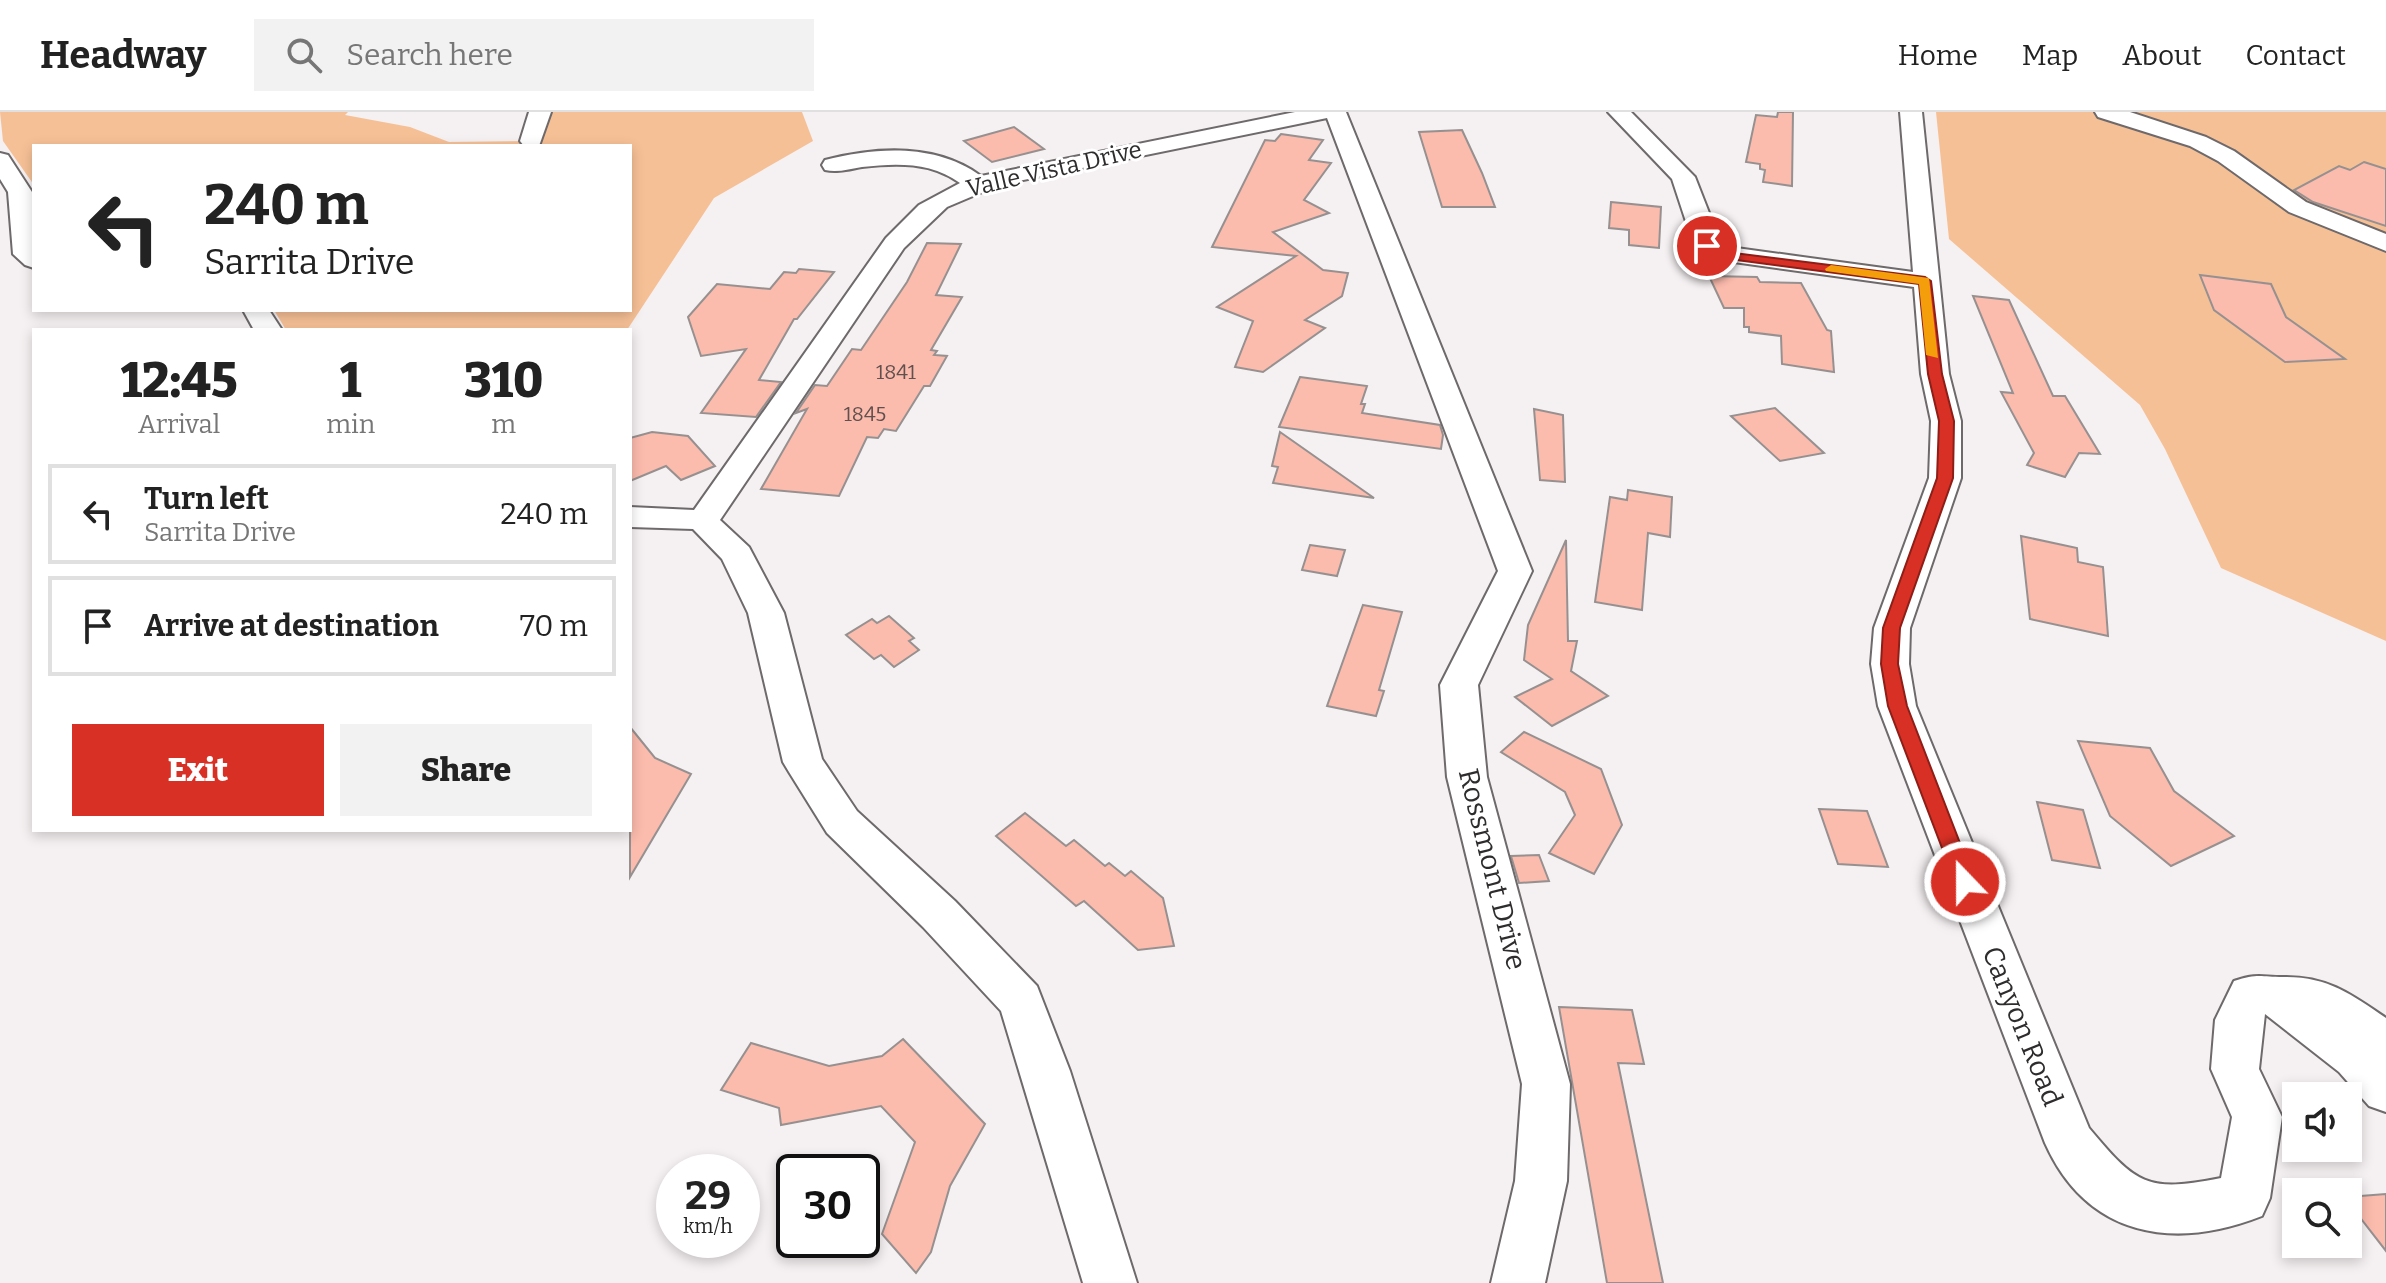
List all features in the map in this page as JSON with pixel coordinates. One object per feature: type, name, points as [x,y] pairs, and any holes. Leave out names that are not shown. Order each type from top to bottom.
[{"type":"street","points":[[531,141],[540,112]]},
{"type":"street","name":"Valle Vista Drive","points":[[703,521],[895,243],[934,204],[962,188],[977,184],[1327,112]]},
{"type":"street","name":"Rossmont Drive","points":[[1335,112],[1515,571],[1459,685],[1467,777],[1546,1084],[1541,1181],[1518,1283]]},
{"type":"street","points":[[1619,112],[1683,177],[1707,246],[1714,253],[1925,281]]},
{"type":"street","name":"Canyon Road","points":[[1911,112],[1935,374],[1946,421],[1945,478],[1892,628],[1890,664],[1897,706],[2070,1143],[2110,1190],[2153,1209],[2197,1209],[2244,1198],[2257,1117],[2235,1069],[2239,1020],[2250,995],[2273,994]]},
{"type":"street","points":[[2106,112],[2153,125],[2215,151],[2284,199],[2323,219],[2386,243]]},
{"type":"street","points":[[833,165],[859,160],[910,159],[947,164],[977,184]]},
{"type":"street","points":[[0,160],[20,192],[26,254],[32,258]]},
{"type":"street","points":[[632,517],[666,516],[703,521],[737,554],[766,613],[803,762],[842,822],[939,914],[1021,1000],[1046,1071],[1110,1283]]},
{"type":"street","points":[[2273,994],[2302,995],[2326,1002],[2386,1045]]},
{"type":"street","points":[[2273,994],[2356,1057],[2386,1090]]},
{"type":"shaded area","points":[[0,112],[348,112],[345,115],[410,127],[449,142],[542,141],[550,112],[802,112],[813,141],[714,198],[628,328],[285,328],[275,312],[632,312],[632,144],[32,144],[32,182],[3,141]]},
{"type":"shaded area","points":[[1936,112],[2386,112],[2386,641],[2221,568],[2165,449],[2140,405],[1949,239]]},
{"type":"building","points":[[1778,112],[1793,112],[1792,186],[1763,182],[1765,170],[1760,169],[1760,164],[1746,162],[1756,115],[1777,117]]},
{"type":"building","points":[[1014,127],[1044,149],[992,162],[964,141]]},
{"type":"building","points":[[1462,130],[1495,207],[1442,207],[1419,132]]},
{"type":"building","points":[[1281,134],[1323,140],[1309,160],[1331,163],[1304,200],[1329,213],[1273,232],[1323,270],[1348,273],[1342,296],[1305,320],[1325,328],[1263,372],[1235,367],[1253,321],[1217,307],[1296,256],[1212,247],[1265,140],[1275,141]]},
{"type":"building","points":[[2364,162],[2386,169],[2386,226],[2313,202],[2294,190],[2339,166],[2350,170]]},
{"type":"building","points":[[1611,202],[1661,207],[1659,248],[1629,245],[1629,230],[1609,228]]},
{"type":"building","points":[[927,243],[961,244],[936,295],[962,297],[931,350],[937,351],[934,355],[947,356],[930,386],[924,386],[896,431],[884,429],[878,438],[867,437],[839,496],[761,489],[807,409],[796,413],[815,385],[827,386],[852,349],[861,350],[907,282]]},
{"type":"building","points":[[799,269],[834,272],[794,319],[759,380],[781,382],[756,417],[701,413],[746,349],[701,356],[688,317],[717,284],[770,289],[784,272],[796,273]]},
{"type":"building","points":[[2200,275],[2271,284],[2286,317],[2345,359],[2285,362],[2214,310]]},
{"type":"building","points":[[1709,276],[1757,277],[1760,282],[1801,283],[1827,330],[1831,331],[1834,372],[1782,364],[1781,336],[1749,332],[1749,327],[1744,327],[1744,308],[1724,308]]},
{"type":"building","points":[[1973,296],[2009,300],[2053,396],[2065,396],[2100,454],[2079,453],[2065,477],[2027,465],[2034,453],[2001,392],[2013,393]]},
{"type":"building","points":[[1300,377],[1367,386],[1361,404],[1365,404],[1362,413],[1440,425],[1443,435],[1441,449],[1279,427]]},
{"type":"building","points":[[1775,408],[1824,453],[1780,461],[1731,416]]},
{"type":"building","points":[[1534,409],[1563,415],[1565,482],[1540,480]]},
{"type":"building","points":[[652,432],[688,436],[715,466],[681,480],[666,466],[632,480],[632,437]]},
{"type":"building","points":[[1280,432],[1374,498],[1273,483],[1278,467],[1272,466]]},
{"type":"building","points":[[1628,490],[1672,497],[1670,537],[1648,533],[1642,610],[1595,602],[1610,497],[1627,500]]},
{"type":"building","points":[[2021,536],[2077,548],[2078,562],[2103,567],[2108,636],[2030,619]]},
{"type":"building","points":[[1566,540],[1568,641],[1577,641],[1571,671],[1608,696],[1552,726],[1515,697],[1552,679],[1524,660],[1528,625]]},
{"type":"building","points":[[1310,545],[1345,550],[1337,576],[1302,570]]},
{"type":"building","points":[[1363,605],[1402,612],[1379,690],[1384,691],[1376,716],[1327,706]]},
{"type":"building","points":[[889,616],[914,638],[909,641],[919,650],[894,667],[881,655],[874,659],[846,635],[872,619],[877,623]]},
{"type":"building","points":[[632,729],[655,758],[691,774],[630,877]]},
{"type":"building","points":[[1524,732],[1601,769],[1622,825],[1594,874],[1549,853],[1575,815],[1565,792],[1501,752]]},
{"type":"building","points":[[2078,741],[2150,748],[2174,791],[2234,836],[2171,866],[2110,816]]},
{"type":"building","points":[[2037,802],[2083,810],[2100,868],[2052,860]]},
{"type":"building","points":[[1819,809],[1867,811],[1888,867],[1838,864]]},
{"type":"building","points":[[1025,813],[1066,846],[1074,840],[1105,866],[1109,863],[1125,876],[1131,871],[1163,898],[1174,946],[1138,950],[1084,901],[1076,906],[996,836]]},
{"type":"building","points":[[1539,855],[1549,881],[1519,883],[1511,856]]},
{"type":"building","points":[[1559,1007],[1632,1010],[1644,1064],[1618,1063],[1663,1283],[1607,1283]]},
{"type":"building","points":[[903,1039],[985,1124],[950,1186],[931,1252],[916,1273],[882,1234],[915,1142],[881,1106],[781,1125],[779,1108],[721,1090],[751,1043],[829,1066],[882,1056]]},
{"type":"building","points":[[2386,1194],[2386,1251],[2362,1220],[2362,1196]]},
{"type":"slow traffic","points":[[1831,269],[1925,281],[1933,355]]},
{"type":"route","points":[[1707,246],[1714,253],[1726,255],[1925,281],[1935,374],[1946,421],[1945,478],[1892,628],[1890,664],[1897,706],[1965,882]]}]
